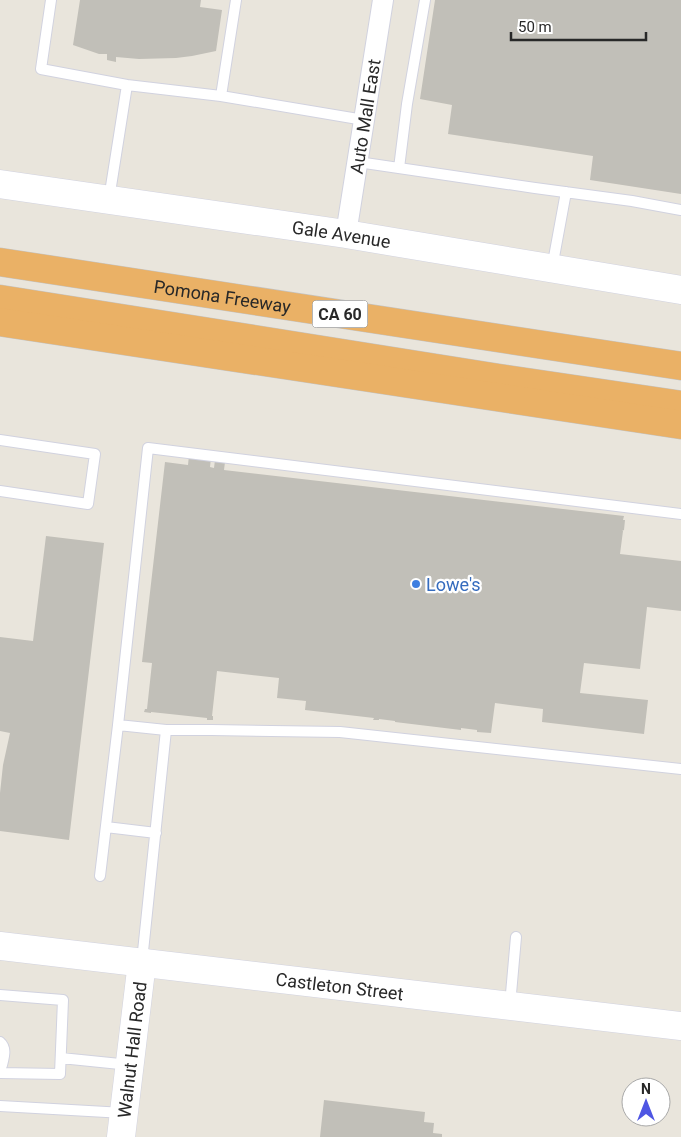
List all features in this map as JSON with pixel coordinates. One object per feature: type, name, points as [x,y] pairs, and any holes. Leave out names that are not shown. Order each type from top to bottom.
[{"type":"highway","name":"Pomona Freeway","points":[[0,262],[681,366]]},
{"type":"highway","points":[[0,287],[681,392]]},
{"type":"highway","points":[[0,299],[681,405]]},
{"type":"highway","points":[[0,322],[681,425]]},
{"type":"street","name":"Auto Mall East","points":[[346,234],[383,0]]},
{"type":"street","name":"Gale Avenue","points":[[0,184],[346,234],[681,290]]},
{"type":"street","name":"Castleton Street","points":[[0,946],[681,1026]]},
{"type":"street","name":"Walnut Hall Road","points":[[122,1125],[142,962]]},
{"type":"lane","points":[[51,0],[41,69],[127,85],[221,96],[364,120]]},
{"type":"lane","points":[[221,96],[236,0]]},
{"type":"lane","points":[[399,168],[407,104],[425,0]]},
{"type":"lane","points":[[109,200],[127,85]]},
{"type":"lane","points":[[358,162],[632,201],[681,210]]},
{"type":"lane","points":[[552,268],[566,192]]},
{"type":"lane","points":[[0,440],[95,454],[88,504],[0,492]]},
{"type":"lane","points":[[100,876],[148,448],[681,514]]},
{"type":"lane","points":[[118,725],[166,730],[340,732],[681,769]]},
{"type":"lane","points":[[142,962],[166,730]]},
{"type":"lane","points":[[106,827],[156,833]]},
{"type":"lane","points":[[510,1006],[516,937]]},
{"type":"lane","points":[[0,995],[63,1000],[60,1074],[0,1074]]},
{"type":"lane","points":[[0,1042],[3,1044],[5,1054],[2,1065],[0,1065]]},
{"type":"lane","points":[[61,1058],[130,1065]]},
{"type":"lane","points":[[0,1106],[122,1125]]},
{"type":"building","points":[[80,0],[201,0],[200,7],[222,10],[216,51],[176,58],[139,59],[116,57],[116,62],[107,60],[107,54],[99,54],[73,45]]},
{"type":"building","points":[[435,0],[681,0],[681,194],[590,180],[593,156],[448,134],[452,105],[420,99]]},
{"type":"building","name":"Lowe's","points":[[189,455],[211,458],[210,467],[214,468],[215,460],[225,462],[224,470],[624,516],[620,554],[681,561],[681,611],[647,607],[640,669],[584,663],[580,693],[648,700],[644,734],[542,722],[543,709],[495,703],[491,733],[461,728],[461,730],[379,719],[373,720],[374,718],[305,710],[306,701],[277,698],[279,678],[217,671],[213,720],[144,712],[147,709],[152,663],[142,662],[165,462],[188,465]]},
{"type":"building","points":[[46,536],[104,543],[69,840],[0,831],[0,793],[3,765],[10,733],[0,731],[0,637],[33,641]]},
{"type":"building","points":[[324,1100],[425,1112],[424,1122],[434,1123],[433,1133],[442,1134],[442,1137],[320,1137]]},
{"type":"place","name":"Lowe's","points":[[416,584]]}]
